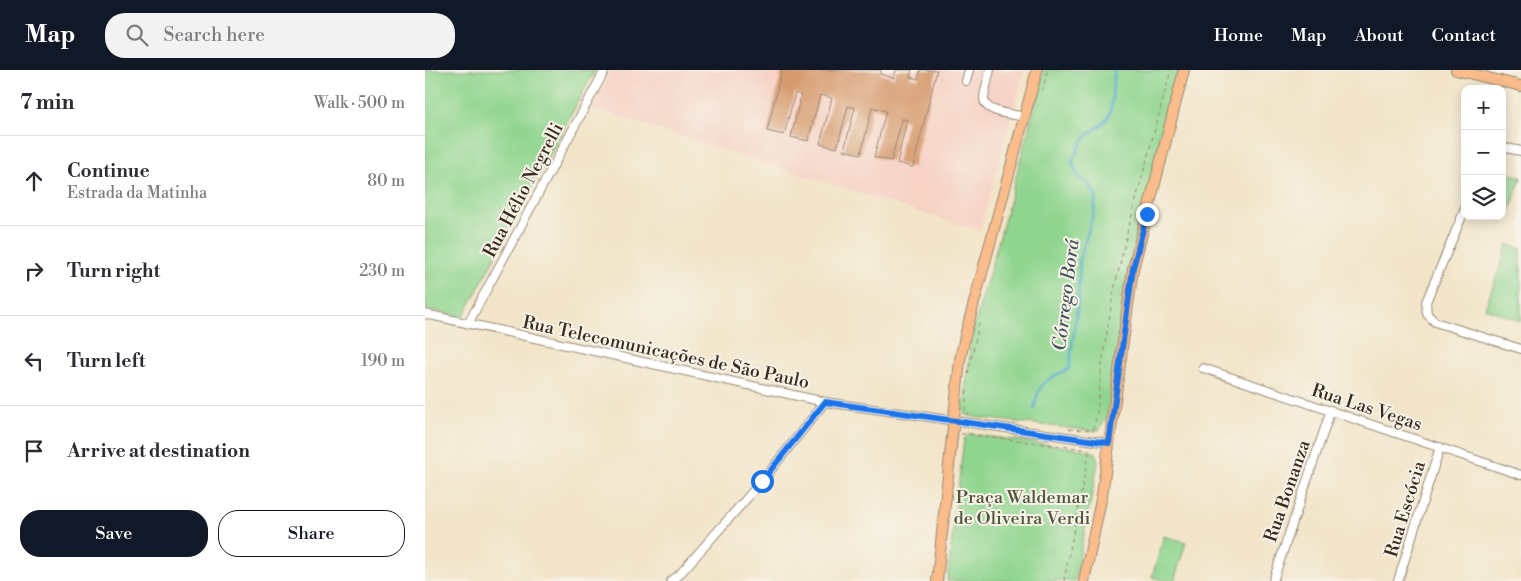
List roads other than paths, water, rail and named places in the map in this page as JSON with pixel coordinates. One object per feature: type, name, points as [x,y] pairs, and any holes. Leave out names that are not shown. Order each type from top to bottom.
[{"type":"main road","points":[[937,581],[960,360],[1037,70]]},
{"type":"main road","points":[[1084,581],[1102,495],[1133,268],[1184,70]]},
{"type":"main road","points":[[1456,70],[1521,86]]},
{"type":"street","name":"Rua Hélio Negrelli","points":[[468,324],[605,70]]},
{"type":"street","points":[[966,81],[969,70]]},
{"type":"street","points":[[990,70],[984,99],[985,105],[990,109],[1025,117]]},
{"type":"street","points":[[1506,148],[1521,151]]},
{"type":"street","points":[[1461,219],[1426,302],[1427,314],[1435,322],[1521,348]]},
{"type":"street","name":"Rua Telecomunicações de São Paulo","points":[[425,314],[825,402],[1109,443]]},
{"type":"street","name":"Rua Las Vegas","points":[[1203,368],[1521,476]]},
{"type":"street","points":[[671,581],[679,575],[762,481],[825,402]]},
{"type":"street","name":"Rua Bonanza","points":[[1273,581],[1331,410]]},
{"type":"street","name":"Rua Escócia","points":[[1398,581],[1440,447]]},
{"type":"waterway","name":"Córrego Borá","points":[[1034,409],[1038,392],[1044,383],[1069,369],[1078,302],[1080,258],[1094,212],[1096,195],[1089,184],[1079,178],[1072,163],[1084,139],[1108,117],[1116,70]]},
{"type":"park label","name":"Praça Waldemar de Oliveira Verdi","points":[[1022,507]]}]
